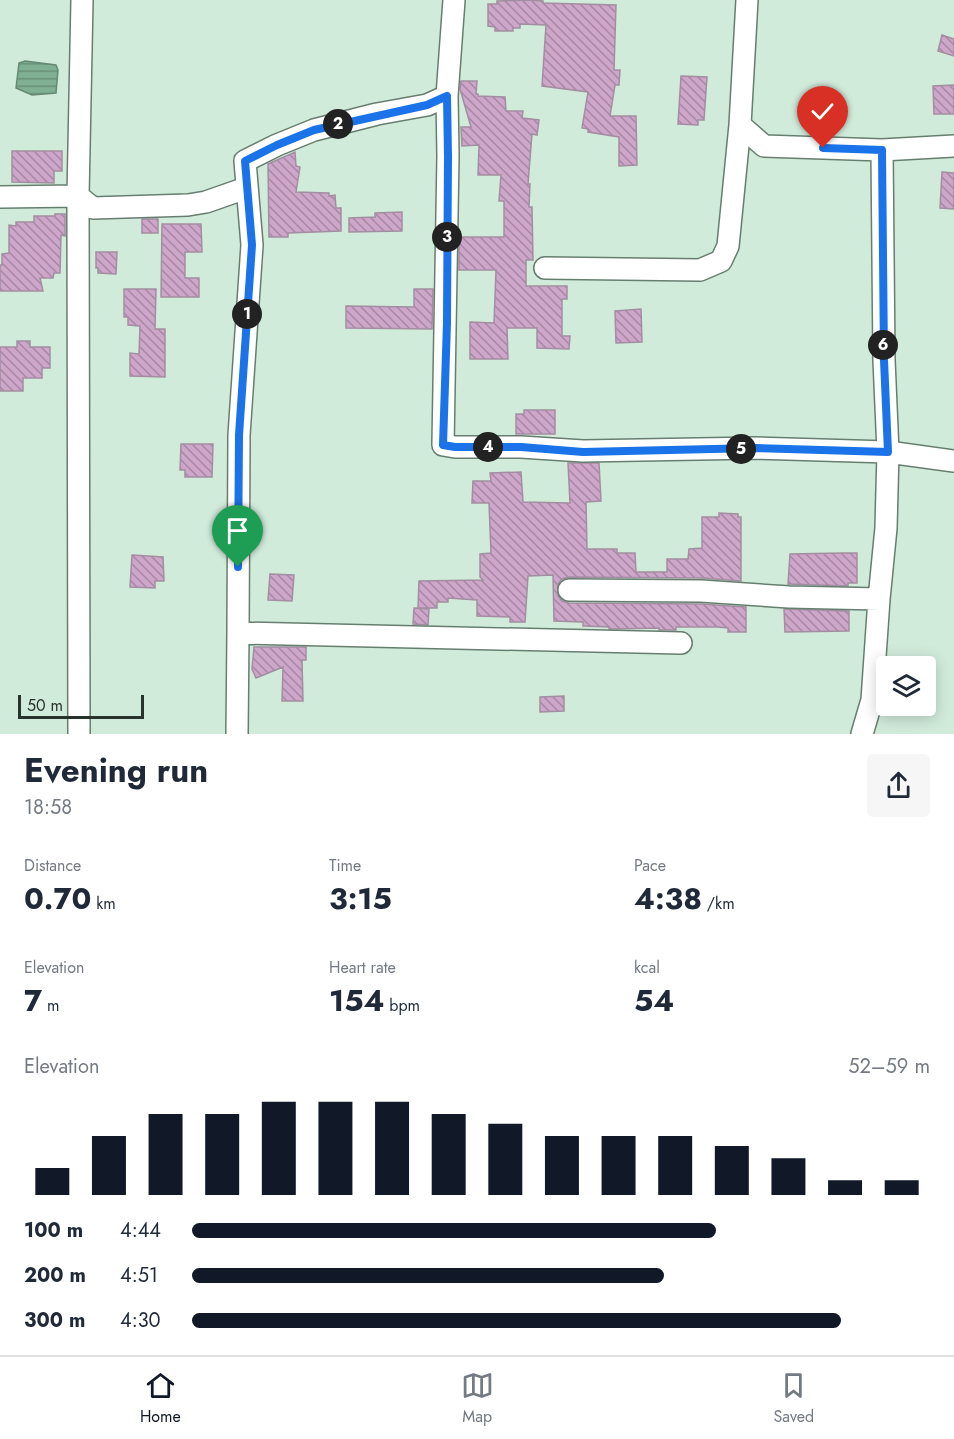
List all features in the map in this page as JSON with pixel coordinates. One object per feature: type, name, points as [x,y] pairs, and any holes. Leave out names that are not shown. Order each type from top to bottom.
[{"type":"street","points":[[80,734],[78,196],[82,0]]},
{"type":"street","points":[[454,0],[447,96],[447,323],[443,445],[521,447],[583,452],[756,448],[888,452],[954,461]]},
{"type":"street","points":[[545,268],[700,270],[721,261],[725,255],[730,231],[740,125],[747,0]]},
{"type":"street","points":[[237,734],[239,435],[252,245],[245,161],[314,130],[427,105],[447,96]]},
{"type":"street","points":[[740,125],[764,146],[882,150],[954,146]]},
{"type":"street","points":[[862,734],[873,700],[886,528],[888,452],[884,360],[882,150]]},
{"type":"street","points":[[0,196],[78,196],[93,208],[188,205],[206,202],[246,188]]},
{"type":"street","points":[[569,590],[701,591],[789,597],[879,599]]},
{"type":"street","points":[[238,633],[681,643]]},
{"type":"shaded area","points":[[25,61],[56,65],[58,70],[56,93],[32,95],[16,88],[19,63]]},
{"type":"building","points":[[497,1],[543,1],[543,3],[616,5],[614,70],[620,70],[619,85],[615,85],[610,116],[636,116],[637,165],[619,166],[619,137],[588,132],[588,129],[582,128],[588,92],[542,86],[546,25],[520,24],[520,28],[513,28],[513,31],[495,31],[495,27],[488,26],[488,4],[497,4]]},
{"type":"building","points":[[942,35],[954,39],[954,56],[938,51]]},
{"type":"building","points":[[681,76],[707,77],[704,120],[698,120],[698,125],[678,124]]},
{"type":"building","points":[[461,81],[477,81],[476,94],[478,96],[505,97],[506,111],[523,111],[522,118],[539,120],[537,135],[532,134],[528,184],[530,184],[529,207],[532,207],[533,260],[526,260],[526,286],[567,286],[567,299],[562,299],[562,336],[570,336],[569,349],[537,348],[537,328],[507,328],[508,359],[470,359],[470,322],[494,323],[496,270],[459,270],[459,241],[461,237],[504,237],[504,201],[499,201],[501,175],[478,175],[479,145],[462,146],[461,127],[471,127],[460,89]]},
{"type":"building","points":[[954,85],[954,114],[934,114],[933,86]]},
{"type":"building","points":[[12,151],[62,151],[62,171],[54,171],[54,183],[12,182]]},
{"type":"building","points":[[295,152],[296,166],[300,167],[296,192],[335,195],[336,208],[341,208],[341,231],[288,233],[288,237],[269,237],[268,164]]},
{"type":"building","points":[[942,172],[954,173],[954,209],[940,208]]},
{"type":"building","points":[[402,212],[402,231],[349,232],[349,218],[375,217],[375,213]]},
{"type":"building","points":[[55,214],[65,214],[65,236],[61,235],[60,273],[54,273],[53,278],[40,278],[43,291],[0,291],[2,254],[9,253],[9,225],[16,226],[16,222],[34,222],[34,216],[55,216]]},
{"type":"building","points":[[142,219],[158,219],[158,233],[142,233]]},
{"type":"building","points":[[162,224],[201,224],[202,252],[185,252],[185,278],[199,278],[199,297],[161,297]]},
{"type":"building","points":[[96,252],[117,252],[116,274],[98,273]]},
{"type":"building","points":[[124,289],[156,289],[155,329],[165,329],[165,377],[130,376],[130,353],[139,354],[140,326],[128,325],[128,317],[124,317]]},
{"type":"building","points":[[414,289],[433,289],[432,329],[346,328],[346,306],[414,307]]},
{"type":"building","points":[[641,309],[642,342],[616,343],[615,311]]},
{"type":"building","points":[[17,341],[30,341],[30,347],[50,347],[50,368],[42,368],[42,378],[23,378],[23,391],[0,391],[0,347],[17,347]]},
{"type":"building","points":[[524,410],[555,410],[555,434],[516,434],[516,414],[524,414]]},
{"type":"building","points":[[181,444],[213,444],[212,477],[185,477],[185,470],[180,470]]},
{"type":"building","points":[[568,463],[599,463],[601,501],[586,502],[587,549],[617,549],[617,553],[635,553],[636,572],[667,572],[667,559],[688,559],[689,549],[702,548],[702,517],[719,517],[719,513],[738,514],[738,517],[741,517],[741,581],[701,578],[569,577],[562,579],[558,584],[558,596],[562,601],[746,607],[746,632],[728,632],[728,628],[717,627],[676,627],[676,630],[609,629],[609,627],[583,626],[583,622],[554,621],[553,575],[528,576],[525,622],[510,622],[510,617],[477,616],[477,600],[448,598],[448,602],[437,602],[437,608],[418,608],[419,581],[483,580],[480,577],[480,554],[491,553],[489,503],[472,503],[473,481],[491,481],[490,473],[521,472],[523,502],[570,503]]},
{"type":"building","points":[[857,553],[857,583],[848,583],[848,586],[788,584],[790,554]]},
{"type":"building","points":[[132,555],[163,557],[164,581],[155,581],[155,588],[130,587]]},
{"type":"building","points":[[270,574],[294,575],[292,601],[268,600]]},
{"type":"building","points":[[414,608],[429,609],[428,625],[413,624]]},
{"type":"building","points":[[784,609],[849,611],[849,631],[785,632]]},
{"type":"building","points":[[254,647],[306,647],[306,660],[302,660],[303,701],[282,701],[283,667],[256,678],[252,669]]},
{"type":"building","points":[[564,696],[564,711],[540,712],[540,697]]},
{"type":"route","points":[[238,567],[239,435],[252,245],[245,161],[314,130],[376,114],[427,105],[447,96],[447,323],[443,445],[521,447],[583,452],[756,448],[888,452],[884,360],[882,150],[823,148]]}]
